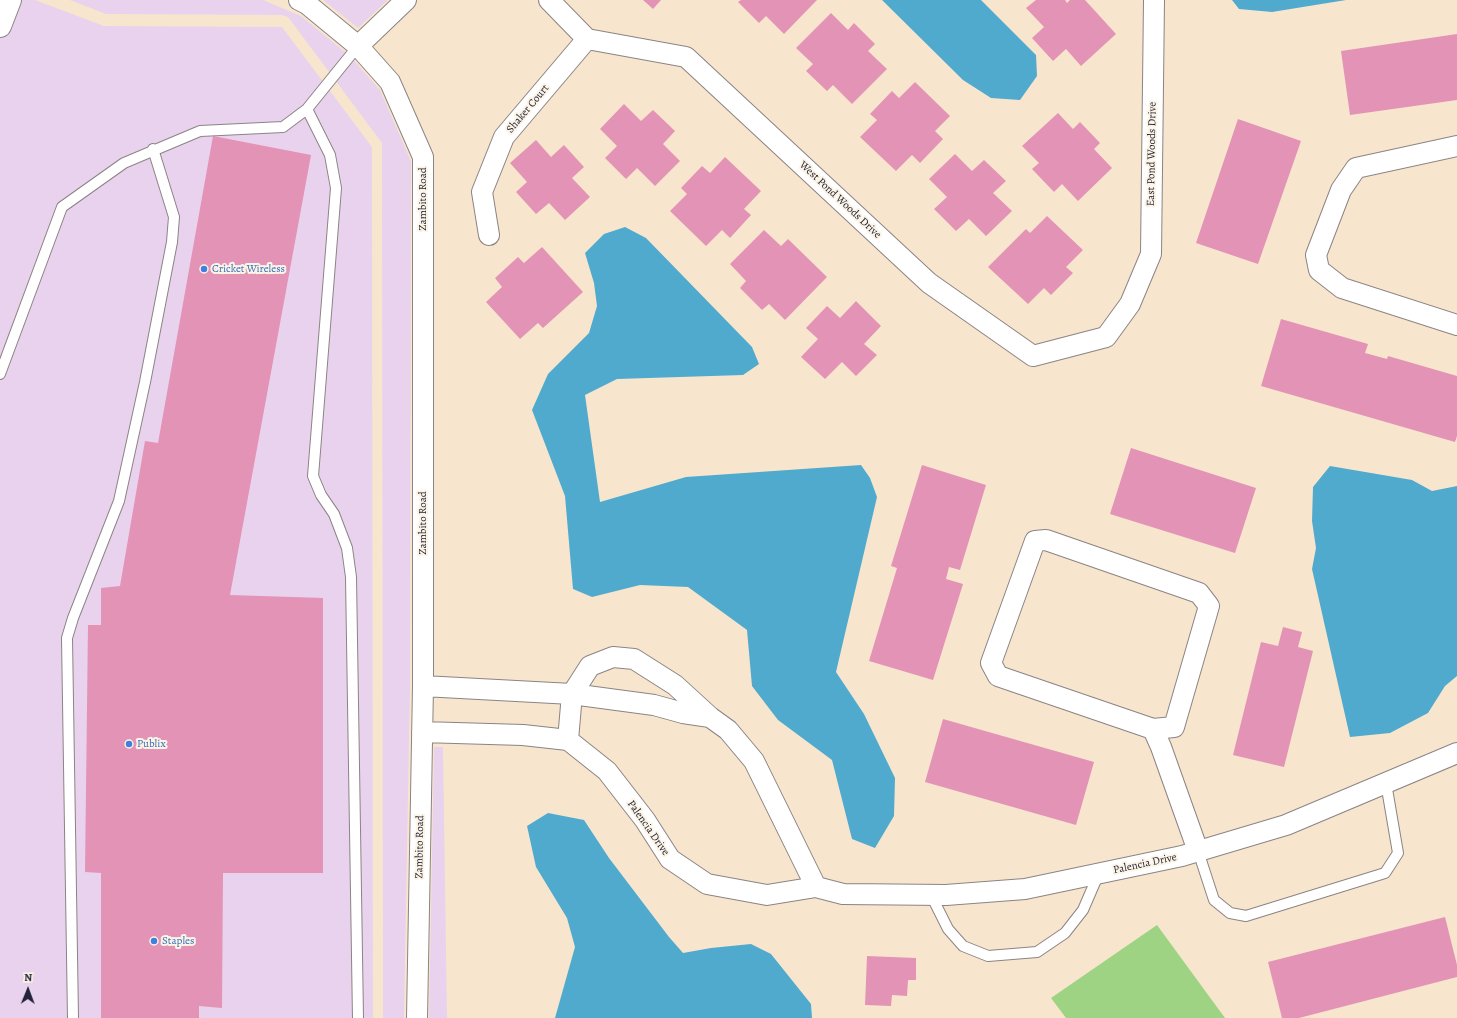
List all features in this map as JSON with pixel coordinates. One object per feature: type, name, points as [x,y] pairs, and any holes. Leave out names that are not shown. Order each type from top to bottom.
[{"type":"main road","points":[[0,26],[10,0]]},
{"type":"street","name":"Zambito Road","points":[[298,0],[307,4],[358,46],[390,82],[423,157],[423,686],[417,1018]]},
{"type":"street","points":[[358,46],[406,0]]},
{"type":"street","points":[[549,0],[587,39]]},
{"type":"street","name":"East Pond Woods Drive","points":[[1130,304],[1151,254],[1154,0]]},
{"type":"street","name":"Shaker Court","points":[[489,235],[482,192],[504,138],[587,39]]},
{"type":"street","name":"West Pond Woods Drive","points":[[587,39],[686,57],[929,283],[1033,356],[1106,336],[1130,304]]},
{"type":"street","points":[[1457,146],[1356,168],[1341,190],[1316,255],[1319,270],[1342,288],[1457,324]]},
{"type":"street","points":[[1153,729],[1174,726],[1209,606],[1199,593],[1046,540],[1035,541],[991,663],[998,676],[1153,729],[1161,747],[1198,851]]},
{"type":"street","points":[[422,732],[523,735],[568,740],[572,694],[590,666],[613,657],[634,659],[675,685],[710,717],[728,730],[754,761],[816,887]]},
{"type":"street","points":[[423,686],[572,694],[654,705],[683,713],[710,717]]},
{"type":"street","name":"Palencia Drive","points":[[568,740],[607,771],[645,820],[670,859],[707,884],[767,895],[816,887],[843,894],[931,895],[1025,889],[1198,851],[1286,825],[1457,753]]},
{"type":"lane","points":[[0,374],[62,207],[124,163],[153,149],[200,131],[284,127],[307,109],[358,46]]},
{"type":"lane","points":[[307,109],[330,154],[336,188],[313,476],[321,494],[334,514],[347,548],[351,578],[358,1018]]},
{"type":"lane","points":[[73,1018],[67,638],[119,501],[145,382],[172,242],[174,217],[153,149]]},
{"type":"lane","points":[[1198,851],[1214,900],[1230,913],[1246,916],[1385,873],[1398,853],[1386,783]]},
{"type":"lane","points":[[931,895],[948,929],[963,946],[988,956],[1037,952],[1065,933],[1084,910],[1100,873]]},
{"type":"shaded area","points":[[0,0],[35,0],[104,26],[282,27],[372,147],[373,1018],[0,1018]]},
{"type":"shaded area","points":[[70,0],[263,0],[301,16],[350,56],[380,90],[411,161],[410,686],[404,1018],[383,1018],[382,143],[288,17],[282,15],[106,14]]},
{"type":"shaded area","points":[[323,0],[388,0],[358,28]]},
{"type":"shaded area","points":[[434,747],[443,747],[447,1018],[429,1018]]},
{"type":"green space","points":[[1157,925],[1225,1018],[1066,1018],[1051,998]]},
{"type":"water","points":[[882,0],[981,0],[1036,55],[1037,76],[1020,100],[991,98],[963,80]]},
{"type":"water","points":[[1232,0],[1346,0],[1272,12],[1239,9]]},
{"type":"water","points":[[625,227],[646,238],[752,347],[759,364],[743,375],[617,379],[585,395],[600,502],[686,477],[861,465],[870,478],[877,497],[836,672],[864,714],[895,778],[894,816],[875,848],[852,839],[832,760],[778,720],[752,686],[747,630],[688,587],[640,585],[592,597],[573,589],[565,496],[532,410],[548,374],[589,333],[597,306],[594,283],[585,253],[604,234]]},
{"type":"water","points":[[1330,466],[1412,480],[1432,491],[1457,486],[1457,676],[1445,686],[1428,713],[1390,733],[1350,737],[1312,569],[1316,548],[1312,521],[1313,487]]},
{"type":"water","points":[[548,813],[584,820],[609,858],[669,937],[683,953],[711,948],[751,944],[771,954],[811,1004],[812,1018],[555,1018],[575,947],[567,918],[536,867],[527,826]]},
{"type":"building","points":[[643,0],[661,0],[653,9]]},
{"type":"building","points":[[741,0],[817,0],[784,34],[766,16],[759,23],[738,2]]},
{"type":"building","points":[[1036,0],[1065,0],[1067,3],[1070,0],[1085,0],[1116,34],[1081,66],[1066,49],[1053,61],[1032,38],[1044,27],[1026,8]]},
{"type":"building","points":[[831,13],[848,30],[854,23],[875,44],[868,51],[887,69],[852,104],[833,85],[827,91],[806,71],[813,64],[796,48]]},
{"type":"building","points":[[1457,34],[1457,100],[1350,115],[1341,51]]},
{"type":"building","points":[[915,82],[950,116],[935,131],[943,139],[920,163],[912,155],[896,171],[860,137],[877,120],[870,114],[892,91],[899,98]]},
{"type":"building","points":[[624,104],[641,121],[653,110],[675,131],[663,144],[680,161],[655,186],[637,168],[626,179],[605,158],[617,146],[600,129]]},
{"type":"building","points":[[1058,113],[1073,129],[1080,122],[1100,143],[1094,149],[1112,168],[1078,201],[1062,184],[1054,192],[1032,169],[1039,163],[1022,146]]},
{"type":"building","points":[[1238,119],[1301,141],[1258,264],[1196,243]]},
{"type":"building","points":[[213,136],[311,155],[230,595],[323,598],[323,873],[223,873],[222,1008],[199,1006],[199,1018],[101,1018],[101,873],[85,872],[88,625],[101,625],[101,588],[120,586],[145,441],[158,443]]},
{"type":"building","points":[[536,140],[551,157],[564,145],[584,167],[572,178],[590,197],[565,220],[549,203],[536,214],[516,192],[527,182],[510,163]]},
{"type":"building","points":[[955,154],[972,171],[984,160],[1006,181],[993,193],[1012,211],[986,236],[969,219],[956,231],[934,209],[947,197],[929,179]]},
{"type":"building","points":[[725,157],[761,191],[744,209],[751,215],[730,238],[722,230],[706,246],[670,211],[687,194],[681,188],[702,166],[710,173]]},
{"type":"building","points":[[1047,216],[1083,250],[1066,267],[1073,273],[1051,295],[1044,288],[1028,304],[988,267],[1026,229],[1030,233]]},
{"type":"building","points":[[764,230],[781,246],[788,239],[827,277],[785,320],[769,304],[762,310],[740,288],[746,281],[730,264]]},
{"type":"building","points":[[542,247],[583,292],[543,328],[538,323],[520,339],[486,302],[502,287],[495,278],[518,257],[524,263]]},
{"type":"building","points":[[856,301],[881,326],[864,344],[877,355],[856,376],[842,362],[825,379],[801,357],[818,339],[806,328],[827,306],[840,318]]},
{"type":"building","points":[[1281,319],[1368,344],[1365,353],[1387,359],[1388,356],[1457,376],[1457,436],[1455,442],[1261,386]]},
{"type":"building","points":[[1131,448],[1256,488],[1235,553],[1110,514]]},
{"type":"building","points":[[922,465],[986,485],[960,570],[949,567],[946,579],[963,584],[933,680],[869,661],[897,568],[891,566]]},
{"type":"building","points":[[1283,627],[1302,632],[1298,647],[1313,651],[1284,767],[1233,755],[1261,642],[1278,646]]},
{"type":"building","points":[[943,719],[1094,762],[1076,825],[925,782]]},
{"type":"building","points":[[1445,917],[1457,965],[1457,977],[1299,1018],[1282,1018],[1268,962]]},
{"type":"building","points":[[867,956],[916,958],[916,980],[908,980],[907,996],[892,995],[891,1006],[865,1005]]},
{"type":"place","name":"Cricket Wireless","points":[[204,269]]},
{"type":"place","name":"Publix","points":[[129,744]]},
{"type":"place","name":"Staples","points":[[154,941]]}]
